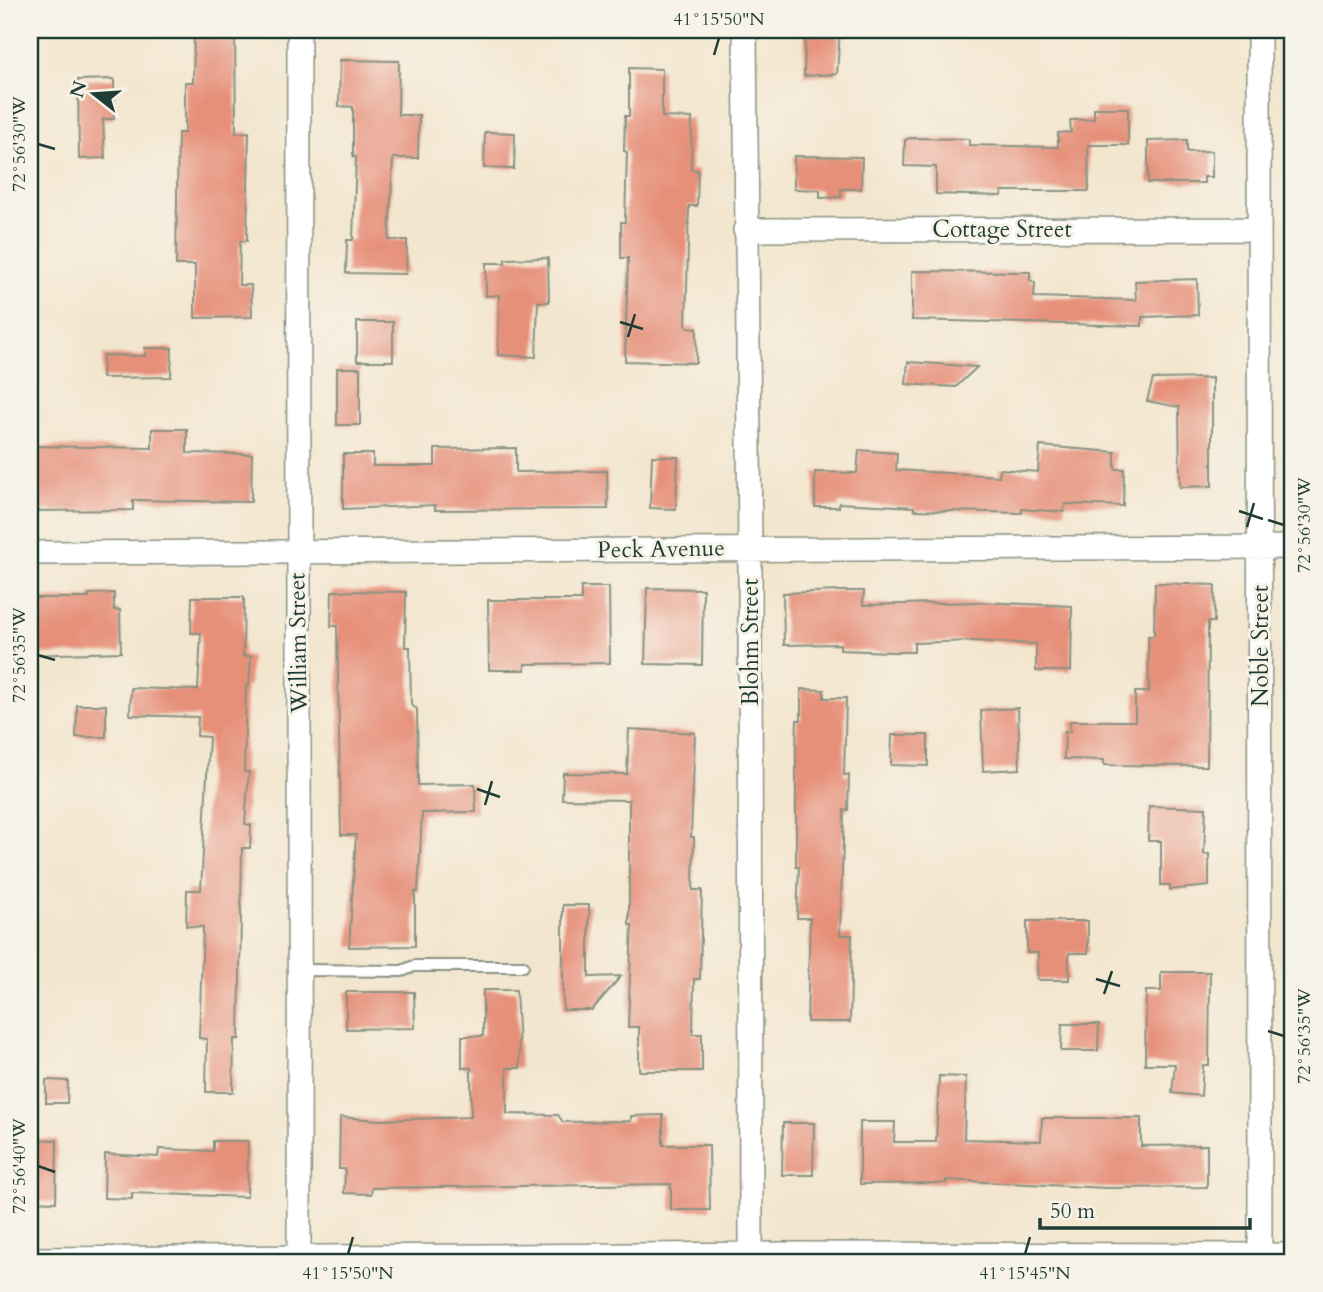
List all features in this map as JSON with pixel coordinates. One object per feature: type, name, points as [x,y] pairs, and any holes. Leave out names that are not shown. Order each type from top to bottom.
[{"type":"street","name":"William Street","points":[[299,30],[298,554],[302,970],[299,1257]]},
{"type":"street","name":"Blohm Street","points":[[745,30],[750,548],[751,1254]]},
{"type":"street","name":"Noble Street","points":[[1259,30],[1261,1258]]},
{"type":"street","name":"Cottage Street","points":[[745,230],[1258,229]]},
{"type":"street","name":"Peck Avenue","points":[[30,553],[298,554],[750,548],[1293,547]]},
{"type":"street","points":[[30,1259],[372,1259],[751,1254],[785,1258],[1261,1258],[1293,1255]]},
{"type":"lane","points":[[302,970],[402,971],[414,967],[523,965]]},
{"type":"building","points":[[194,30],[235,30],[236,133],[249,132],[247,241],[240,241],[239,285],[251,285],[252,317],[195,318],[195,265],[176,265],[178,133],[185,133],[185,82],[193,82]]},
{"type":"building","points":[[805,30],[840,30],[837,74],[804,76]]},
{"type":"building","points":[[340,60],[399,61],[398,115],[419,115],[418,158],[393,158],[389,240],[407,240],[406,274],[346,273],[347,240],[353,240],[356,157],[353,157],[353,107],[339,106]]},
{"type":"building","points":[[629,68],[662,69],[662,117],[692,118],[691,170],[698,170],[697,206],[689,206],[686,327],[697,328],[696,363],[625,361],[628,258],[621,258],[621,222],[625,222],[627,152],[624,151],[625,116],[629,116]]},
{"type":"building","points":[[114,79],[114,119],[103,119],[105,158],[79,159],[78,80]]},
{"type":"building","points":[[1094,108],[1128,108],[1128,145],[1088,145],[1089,191],[1002,191],[1002,196],[936,194],[936,167],[904,166],[905,140],[910,138],[969,139],[969,145],[1058,147],[1058,133],[1071,132],[1070,120],[1094,119]]},
{"type":"building","points":[[485,132],[515,133],[514,169],[484,168]]},
{"type":"building","points":[[1187,140],[1187,152],[1212,151],[1212,177],[1204,177],[1204,183],[1148,183],[1148,141]]},
{"type":"building","points":[[794,156],[862,157],[861,189],[841,189],[841,197],[820,198],[820,190],[794,189]]},
{"type":"building","points":[[548,258],[549,302],[538,302],[536,357],[498,355],[499,295],[486,296],[486,263],[505,263],[505,259]]},
{"type":"building","points":[[912,271],[1030,272],[1030,280],[1035,283],[1034,297],[1136,300],[1135,281],[1197,279],[1198,315],[1142,317],[1142,326],[912,320]]},
{"type":"building","points":[[357,322],[393,322],[393,361],[357,361]]},
{"type":"building","points":[[145,348],[172,348],[171,377],[102,378],[103,355],[145,356]]},
{"type":"building","points":[[908,362],[977,367],[956,387],[906,384]]},
{"type":"building","points":[[337,368],[360,368],[360,425],[337,425]]},
{"type":"building","points":[[1212,378],[1212,486],[1180,487],[1179,407],[1147,401],[1153,379]]},
{"type":"building","points":[[152,429],[187,429],[187,453],[252,454],[251,502],[133,500],[133,510],[30,511],[30,446],[152,448]]},
{"type":"building","points":[[1040,446],[1115,452],[1115,469],[1124,469],[1123,506],[1065,504],[1064,512],[1022,509],[1022,513],[914,510],[914,507],[839,503],[839,507],[815,507],[815,472],[857,473],[859,450],[897,453],[896,470],[999,476],[1000,469],[1038,472]]},
{"type":"building","points":[[516,448],[516,472],[607,471],[608,509],[435,510],[435,505],[343,509],[343,454],[373,454],[373,466],[435,466],[435,449]]},
{"type":"building","points":[[652,456],[678,457],[676,509],[650,508]]},
{"type":"building","points":[[1155,583],[1215,585],[1214,622],[1208,622],[1207,766],[1104,765],[1104,760],[1064,759],[1065,732],[1070,732],[1070,721],[1135,721],[1135,692],[1149,692],[1148,636],[1154,636]]},
{"type":"building","points":[[581,587],[609,587],[610,663],[525,664],[525,670],[489,670],[488,600],[581,600]]},
{"type":"building","points":[[647,588],[703,589],[702,665],[645,664]]},
{"type":"building","points":[[332,591],[406,592],[405,647],[410,647],[411,705],[417,709],[418,785],[475,784],[476,812],[422,813],[418,892],[415,892],[415,946],[349,947],[356,835],[341,835],[337,626],[331,626]]},
{"type":"building","points":[[864,591],[863,605],[978,602],[1072,606],[1071,671],[1036,671],[1036,644],[972,641],[914,643],[914,652],[840,650],[840,644],[784,645],[783,593]]},
{"type":"building","points":[[114,593],[114,610],[120,610],[121,652],[30,655],[30,598],[89,598],[89,594]]},
{"type":"building","points":[[192,597],[244,597],[243,656],[251,656],[249,686],[246,686],[244,772],[249,772],[245,824],[251,825],[250,848],[242,848],[239,1039],[234,1039],[233,1092],[206,1092],[207,1039],[199,1038],[203,927],[186,926],[187,890],[201,890],[209,737],[197,736],[198,717],[130,715],[131,688],[198,690],[201,633],[191,633]]},
{"type":"building","points":[[801,689],[824,690],[824,698],[846,698],[844,775],[849,775],[848,810],[844,810],[840,935],[852,935],[850,1022],[807,1022],[810,918],[797,918],[799,867],[796,867],[796,748],[797,720],[801,720]]},
{"type":"building","points":[[77,705],[106,705],[106,737],[76,737]]},
{"type":"building","points":[[1018,708],[1020,769],[983,771],[981,710]]},
{"type":"building","points":[[629,729],[695,733],[691,837],[694,837],[693,890],[702,890],[700,979],[694,979],[693,1034],[702,1034],[702,1071],[639,1071],[639,1027],[628,1027],[632,925],[629,925],[629,800],[562,799],[563,773],[627,774]]},
{"type":"building","points":[[892,735],[928,735],[928,766],[891,765]]},
{"type":"building","points":[[1149,806],[1206,808],[1204,854],[1209,854],[1209,886],[1170,890],[1170,885],[1161,885],[1161,841],[1148,841]]},
{"type":"building","points":[[563,905],[589,905],[589,977],[621,976],[592,1010],[563,1010]]},
{"type":"building","points":[[1027,921],[1088,921],[1088,953],[1069,953],[1069,980],[1037,980],[1038,953],[1027,953]]},
{"type":"building","points":[[1161,972],[1210,972],[1209,1065],[1203,1065],[1201,1096],[1172,1093],[1175,1064],[1145,1064],[1146,991],[1161,991]]},
{"type":"building","points":[[483,990],[516,990],[520,1068],[507,1068],[507,1114],[558,1115],[563,1122],[631,1121],[631,1116],[663,1115],[663,1145],[709,1145],[710,1210],[671,1210],[671,1184],[372,1188],[371,1194],[344,1193],[345,1169],[339,1169],[340,1117],[379,1120],[471,1117],[471,1068],[462,1068],[462,1036],[483,1036]]},
{"type":"building","points":[[346,992],[414,992],[415,1028],[346,1029]]},
{"type":"building","points":[[1062,1024],[1099,1024],[1098,1051],[1061,1051]]},
{"type":"building","points":[[939,1076],[966,1077],[964,1139],[1041,1141],[1042,1118],[1141,1118],[1141,1146],[1207,1145],[1207,1187],[1107,1188],[946,1180],[946,1183],[860,1184],[860,1122],[895,1122],[894,1142],[936,1142]]},
{"type":"building","points":[[46,1080],[68,1081],[67,1103],[46,1103]]},
{"type":"building","points":[[783,1123],[814,1123],[813,1175],[782,1175]]},
{"type":"building","points":[[30,1139],[57,1140],[56,1202],[30,1201]]},
{"type":"building","points":[[213,1141],[248,1141],[247,1197],[132,1193],[132,1199],[104,1198],[105,1154],[158,1157],[159,1149],[213,1151]]}]
